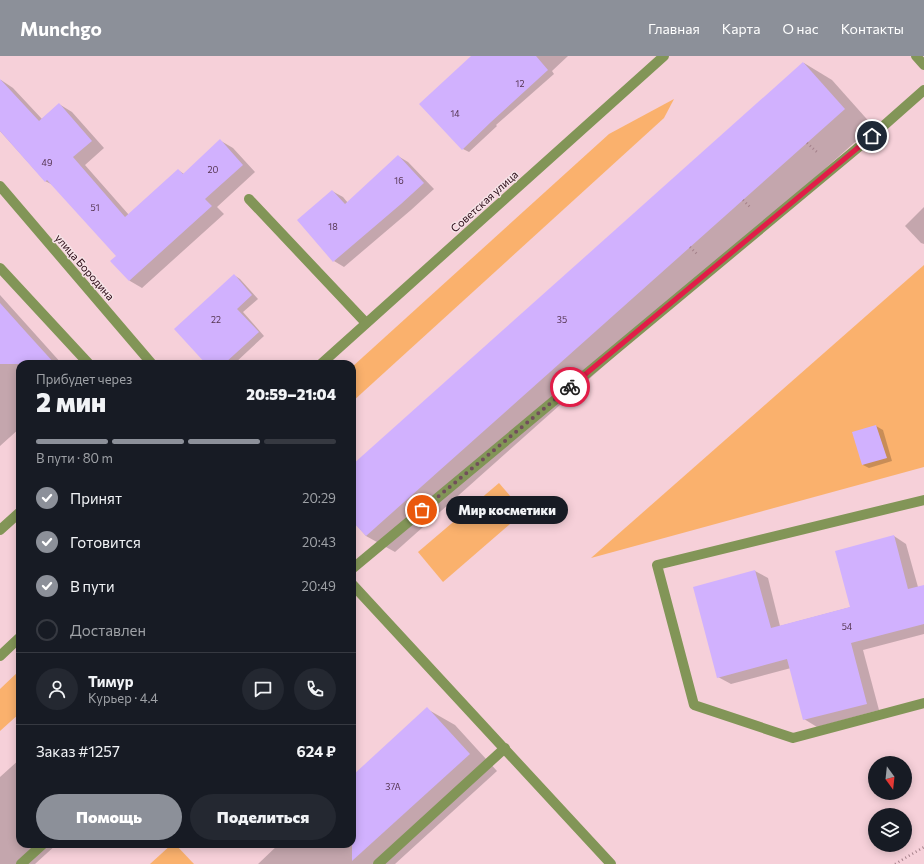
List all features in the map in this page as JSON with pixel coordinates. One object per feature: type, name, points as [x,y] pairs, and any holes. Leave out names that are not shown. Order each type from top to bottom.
[{"type":"street","name":"Советская улица","points":[[325,360],[664,56]]},
{"type":"street","points":[[916,56],[924,65]]},
{"type":"street","points":[[356,566],[924,90]]},
{"type":"street","name":"улица Бородина","points":[[0,186],[149,360]]},
{"type":"street","points":[[249,199],[366,323]]},
{"type":"street","points":[[0,268],[85,360]]},
{"type":"street","points":[[924,500],[657,565],[694,705],[793,738],[924,703]]},
{"type":"street","points":[[0,530],[16,516]]},
{"type":"street","points":[[356,588],[611,864]]},
{"type":"street","points":[[0,656],[16,641]]},
{"type":"street","points":[[378,864],[505,748]]},
{"type":"street","points":[[21,864],[39,848]]},
{"type":"path","points":[[895,864],[924,847]]},
{"type":"shaded area","points":[[674,99],[664,118],[356,398],[356,363],[609,134]]},
{"type":"shaded area","points":[[924,265],[924,467],[591,558]]},
{"type":"shaded area","points":[[499,483],[524,512],[443,582],[418,552]]},
{"type":"shaded area","points":[[16,674],[16,717],[0,731],[0,689]]},
{"type":"shaded area","points":[[168,848],[179,848],[194,864],[150,864]]},
{"type":"building","points":[[471,56],[536,56],[548,70],[462,150],[419,104]]},
{"type":"building","points":[[803,62],[845,109],[366,536],[356,525],[356,461]]},
{"type":"building","points":[[0,79],[39,121],[59,103],[92,141],[73,157],[125,217],[178,169],[183,174],[220,139],[243,165],[205,199],[212,206],[129,281],[110,261],[116,256],[47,180],[45,182],[0,131]]},
{"type":"building","points":[[398,155],[424,183],[333,262],[297,220],[332,190],[345,204]]},
{"type":"building","points":[[234,274],[252,295],[237,309],[259,332],[228,360],[202,360],[174,329]]},
{"type":"building","points":[[0,303],[51,360],[16,360],[16,364],[0,364]]},
{"type":"building","points":[[876,425],[887,458],[862,465],[852,432]]},
{"type":"building","points":[[894,535],[908,589],[924,585],[924,624],[851,643],[867,704],[803,720],[787,659],[717,678],[693,587],[755,570],[771,628],[850,607],[835,551]]},
{"type":"building","points":[[427,707],[470,754],[352,861],[352,848],[356,848],[356,772]]},
{"type":"way so far","points":[[422,510],[570,387]]},
{"type":"place","name":"Мир косметики","points":[[422,510]]},
{"type":"route","points":[[570,387],[872,136]]}]
